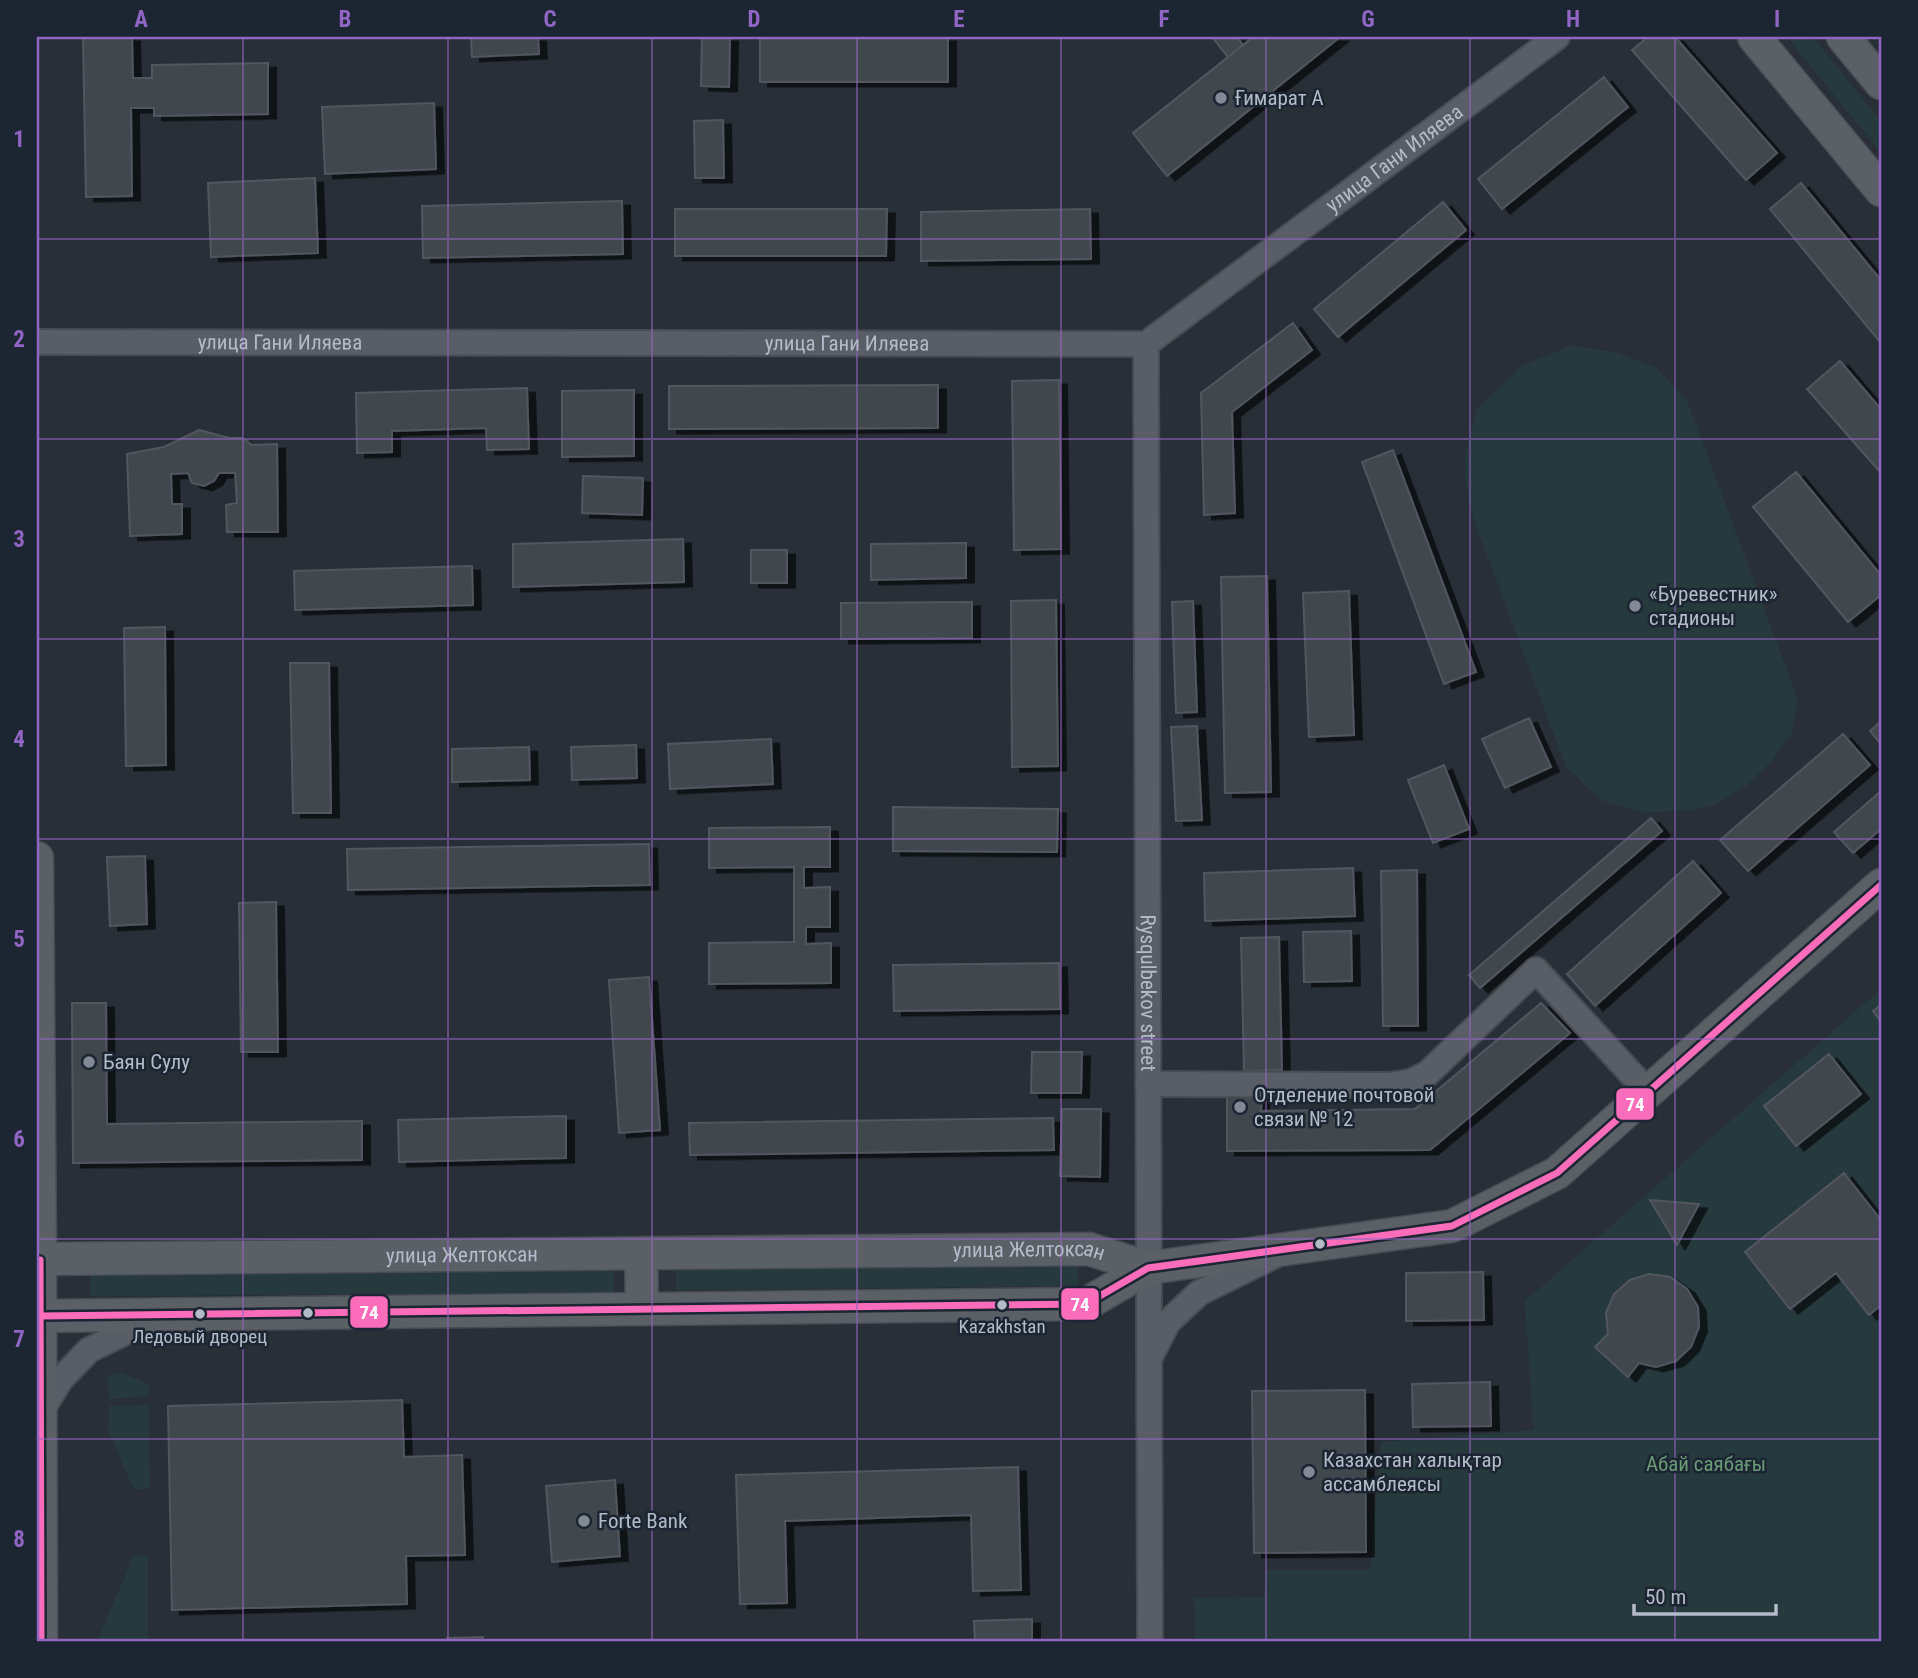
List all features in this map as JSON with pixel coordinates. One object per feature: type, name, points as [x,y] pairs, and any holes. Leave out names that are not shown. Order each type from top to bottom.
[{"type":"main road","points":[[1754,37],[1881,190]]},
{"type":"main road","points":[[1843,37],[1881,83]]},
{"type":"main road","points":[[37,858],[41,1641]]},
{"type":"main road","points":[[1148,1268],[1452,1226],[1557,1173],[1881,885]]},
{"type":"main road","name":"улица Желтоксан","points":[[39,1259],[1089,1249],[1148,1268]]},
{"type":"main road","points":[[641,1253],[642,1309]]},
{"type":"main road","name":"улица Желтоксан","points":[[38,1316],[1086,1304],[1148,1268]]},
{"type":"street","name":"улица Гани Иляева","points":[[37,342],[1146,344],[1557,37]]},
{"type":"street","name":"Rysqulbekov street","points":[[1146,344],[1150,1641]]},
{"type":"street","points":[[1148,1084],[1410,1082],[1427,1074],[1536,970],[1648,1092]]},
{"type":"street","points":[[1149,1359],[1168,1322],[1199,1293],[1288,1248]]},
{"type":"street","points":[[40,1413],[61,1379],[89,1350],[161,1315]]},
{"type":"green space","points":[[1787,37],[1813,37],[1881,121],[1881,153]]},
{"type":"green space","name":"«Буревестник» стадионы","points":[[1572,345],[1618,353],[1655,367],[1687,400],[1798,700],[1792,733],[1772,761],[1746,786],[1714,805],[1645,813],[1601,800],[1566,767],[1471,512],[1465,454],[1477,409],[1521,366]]},
{"type":"green space","name":"Абай саябағы","points":[[1881,989],[1881,1641],[1195,1641],[1194,1598],[1264,1597],[1265,1570],[1370,1570],[1381,1442],[1533,1430],[1525,1301]]},
{"type":"green space","points":[[1078,1265],[1078,1286],[676,1290],[676,1269]]},
{"type":"green space","points":[[614,1271],[614,1293],[90,1296],[90,1275]]},
{"type":"green space","points":[[122,1373],[149,1384],[149,1396],[109,1399],[107,1375]]},
{"type":"green space","points":[[149,1405],[150,1488],[134,1490],[108,1430],[109,1406]]},
{"type":"green space","points":[[134,1555],[148,1556],[148,1641],[97,1641]]},
{"type":"building","points":[[83,37],[132,37],[133,78],[152,78],[152,65],[268,63],[268,114],[154,116],[154,108],[131,108],[132,196],[86,197]]},
{"type":"building","points":[[471,37],[538,37],[539,54],[472,57]]},
{"type":"building","points":[[702,37],[730,37],[729,87],[701,86]]},
{"type":"building","points":[[760,37],[948,37],[948,82],[760,82]]},
{"type":"building","points":[[1212,37],[1237,37],[1243,45],[1228,57]]},
{"type":"building","name":"Ғимарат А","points":[[1212,37],[1237,37],[1243,45],[1253,37],[1340,37],[1167,176],[1133,133],[1228,57]]},
{"type":"building","name":"Ғимарат А","points":[[1253,37],[1340,37],[1167,176],[1133,133]]},
{"type":"building","points":[[1648,37],[1675,37],[1777,153],[1746,180],[1632,50]]},
{"type":"building","points":[[1604,77],[1628,107],[1502,209],[1478,179]]},
{"type":"building","points":[[434,103],[436,169],[325,174],[322,107]]},
{"type":"building","points":[[723,120],[724,178],[695,178],[694,121]]},
{"type":"building","points":[[315,178],[318,253],[211,257],[208,183]]},
{"type":"building","points":[[1801,183],[1881,280],[1880,342],[1770,209]]},
{"type":"building","points":[[622,201],[623,254],[423,258],[422,206]]},
{"type":"building","points":[[1443,202],[1466,230],[1338,337],[1314,309]]},
{"type":"building","points":[[675,209],[887,209],[886,256],[675,256]]},
{"type":"building","points":[[1090,209],[1091,259],[921,261],[921,212]]},
{"type":"building","points":[[1293,323],[1312,350],[1232,412],[1235,513],[1204,515],[1201,393]]},
{"type":"building","points":[[1840,361],[1881,409],[1881,473],[1807,389]]},
{"type":"building","points":[[1059,380],[1061,549],[1014,550],[1012,381]]},
{"type":"building","points":[[938,385],[938,428],[669,429],[669,386]]},
{"type":"building","points":[[527,388],[529,449],[487,450],[486,428],[392,431],[392,452],[357,453],[356,393]]},
{"type":"building","points":[[634,390],[634,456],[562,457],[562,391]]},
{"type":"building","points":[[199,430],[229,438],[242,438],[252,445],[277,444],[278,532],[227,532],[226,505],[237,503],[235,473],[219,473],[214,481],[204,486],[192,483],[188,473],[171,474],[172,504],[182,504],[182,534],[130,536],[127,454],[164,447]]},
{"type":"building","points":[[1393,450],[1476,672],[1444,684],[1362,462]]},
{"type":"building","points":[[1796,472],[1881,575],[1881,595],[1848,622],[1753,507]]},
{"type":"building","points":[[583,476],[643,478],[642,515],[582,513]]},
{"type":"building","points":[[683,539],[684,582],[513,587],[513,544]]},
{"type":"building","points":[[966,543],[966,578],[871,580],[871,544]]},
{"type":"building","points":[[751,550],[787,550],[787,583],[751,583]]},
{"type":"building","points":[[472,566],[473,605],[295,610],[294,571]]},
{"type":"building","points":[[1267,576],[1271,792],[1225,793],[1221,577]]},
{"type":"building","points":[[1349,591],[1354,735],[1309,737],[1303,593]]},
{"type":"building","points":[[1056,600],[1058,766],[1012,767],[1011,601]]},
{"type":"building","points":[[1193,601],[1197,712],[1176,713],[1172,602]]},
{"type":"building","points":[[972,602],[972,638],[841,639],[841,603]]},
{"type":"building","points":[[165,627],[166,765],[126,766],[124,628]]},
{"type":"building","points":[[290,663],[329,663],[331,813],[293,813]]},
{"type":"building","points":[[1529,718],[1551,767],[1505,788],[1482,739]]},
{"type":"building","points":[[1881,721],[1881,744],[1870,731]]},
{"type":"building","points":[[1197,726],[1202,820],[1176,821],[1171,727]]},
{"type":"building","points":[[1843,734],[1870,765],[1748,871],[1720,840]]},
{"type":"building","points":[[771,739],[773,784],[670,789],[668,744]]},
{"type":"building","points":[[636,745],[637,778],[572,780],[571,747]]},
{"type":"building","points":[[529,747],[530,780],[452,782],[452,749]]},
{"type":"building","points":[[1444,765],[1469,829],[1433,843],[1408,780]]},
{"type":"building","points":[[1881,791],[1881,829],[1853,853],[1834,832]]},
{"type":"building","points":[[893,807],[1058,809],[1057,852],[893,851]]},
{"type":"building","points":[[1651,818],[1662,831],[1480,988],[1469,975]]},
{"type":"building","points":[[830,827],[830,867],[804,867],[804,888],[830,887],[830,927],[806,927],[806,944],[831,943],[831,983],[709,984],[709,943],[794,942],[794,867],[709,868],[709,828]]},
{"type":"building","points":[[649,844],[650,885],[348,890],[347,849]]},
{"type":"building","points":[[145,856],[147,924],[110,926],[107,857]]},
{"type":"building","points":[[1693,861],[1721,893],[1595,1006],[1567,974]]},
{"type":"building","points":[[1353,868],[1355,916],[1205,921],[1204,873]]},
{"type":"building","points":[[1417,870],[1418,1026],[1383,1026],[1381,871]]},
{"type":"building","points":[[276,902],[278,1052],[241,1052],[239,903]]},
{"type":"building","points":[[1351,931],[1352,981],[1304,982],[1303,932]]},
{"type":"building","points":[[1279,937],[1282,1070],[1244,1071],[1241,938]]},
{"type":"building","points":[[1059,963],[1060,1009],[894,1011],[893,965]]},
{"type":"building","points":[[649,977],[660,1130],[619,1133],[609,980]]},
{"type":"building","name":"Баян Сулу","points":[[72,1003],[106,1003],[107,1124],[362,1121],[362,1160],[73,1163]]},
{"type":"building","points":[[1541,1003],[1570,1033],[1430,1150],[1227,1151],[1227,1094],[1262,1094],[1261,1111],[1415,1109]]},
{"type":"building","points":[[1881,1005],[1881,1022],[1873,1011]]},
{"type":"building","points":[[1032,1052],[1082,1052],[1081,1093],[1031,1093]]},
{"type":"building","points":[[1829,1054],[1861,1094],[1796,1146],[1764,1106]]},
{"type":"building","points":[[1062,1109],[1101,1109],[1100,1177],[1060,1176]]},
{"type":"building","points":[[566,1116],[566,1158],[399,1162],[398,1120]]},
{"type":"building","points":[[1053,1118],[1054,1150],[690,1155],[689,1123]]},
{"type":"building","points":[[1844,1173],[1881,1220],[1881,1305],[1869,1315],[1836,1273],[1790,1309],[1745,1252]]},
{"type":"building","points":[[1650,1200],[1699,1204],[1677,1245]]},
{"type":"building","points":[[1483,1272],[1484,1320],[1406,1321],[1406,1273]]},
{"type":"building","points":[[1649,1274],[1670,1277],[1687,1289],[1698,1307],[1699,1327],[1691,1347],[1676,1361],[1656,1367],[1639,1363],[1628,1377],[1595,1347],[1608,1334],[1606,1313],[1614,1294],[1630,1280]]},
{"type":"building","points":[[1490,1382],[1491,1426],[1413,1427],[1412,1384]]},
{"type":"building","name":"Казахстан халықтар ассамблеясы","points":[[1365,1390],[1366,1552],[1254,1553],[1252,1391]]},
{"type":"building","name":"Ледовый дворец","points":[[402,1400],[404,1457],[462,1455],[465,1555],[406,1556],[407,1604],[172,1610],[168,1406]]},
{"type":"building","points":[[1018,1467],[1021,1590],[973,1591],[971,1515],[785,1521],[787,1603],[740,1604],[736,1475]]},
{"type":"building","points":[[615,1480],[620,1556],[552,1562],[546,1486]]},
{"type":"building","points":[[1032,1619],[1032,1641],[975,1641],[974,1621]]},
{"type":"building","points":[[483,1637],[483,1641],[447,1641],[447,1638]]},
{"type":"transit line","name":"74","points":[[40,1316],[1086,1304],[1148,1268],[1452,1226],[1557,1173],[1881,885]]},
{"type":"transit line","name":"74","points":[[40,1260],[41,1641]]},
{"type":"place","name":"Ғимарат А","points":[[1221,98]]},
{"type":"place","name":"«Буревестник» стадионы","points":[[1635,606]]},
{"type":"place","name":"Баян Сулу","points":[[89,1062]]},
{"type":"place","name":"Отделение почтовой связи № 12","points":[[1240,1107]]},
{"type":"place","name":"Kazakhstan","points":[[1002,1305]]},
{"type":"place","name":"Ледовый дворец","points":[[200,1314]]},
{"type":"place","name":"Казахстан халықтар ассамблеясы","points":[[1309,1472]]},
{"type":"place","name":"Forte Bank","points":[[584,1521]]}]
